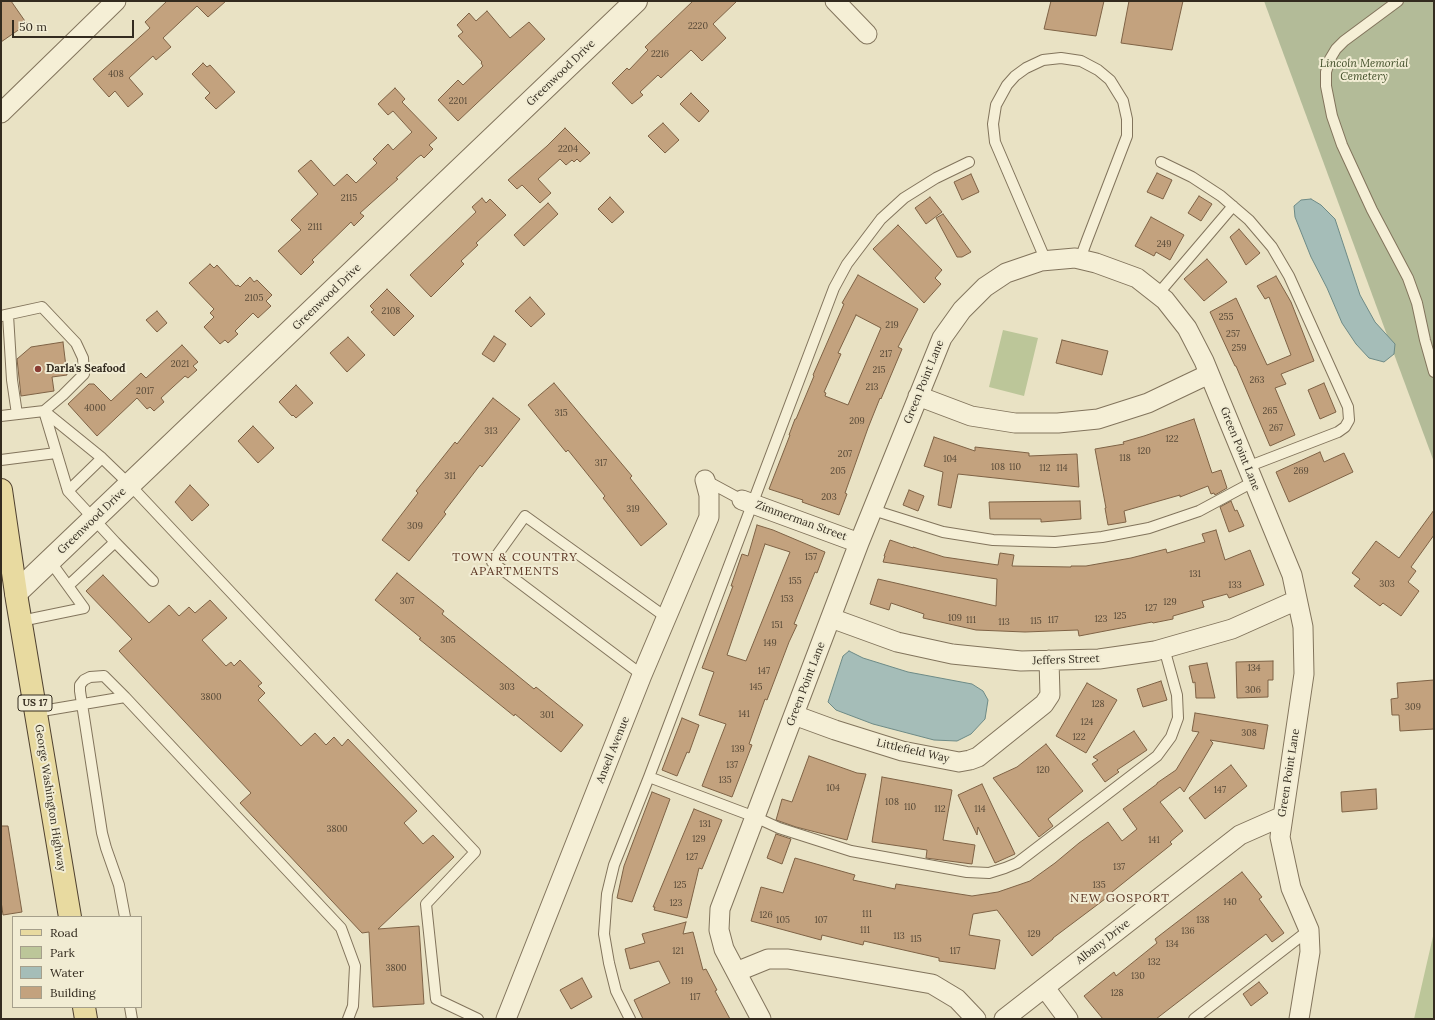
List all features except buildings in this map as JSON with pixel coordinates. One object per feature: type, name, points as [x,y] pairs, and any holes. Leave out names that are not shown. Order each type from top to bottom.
[{"type":"main road","name":"George Washington Highway","points":[[1,490],[3,525],[21,621],[70,916]]},
{"type":"main road","points":[[84,1008],[86,1019]]},
{"type":"street","points":[[1,113],[116,1]]},
{"type":"street","name":"Greenwood Drive","points":[[16,593],[636,1]]},
{"type":"street","points":[[835,1],[867,34]]},
{"type":"street","name":"Green Point Lane","points":[[761,1019],[724,948],[719,930],[720,909],[859,543],[918,396],[942,338],[962,310],[986,287],[1006,273],[1041,261],[1075,258],[1096,263],[1137,278],[1165,300],[1188,328],[1209,374],[1292,575],[1303,627],[1304,674],[1280,837],[1291,888],[1308,930],[1310,952],[1299,1019]]},
{"type":"street","points":[[918,396],[971,416],[1015,423],[1058,424],[1098,419],[1127,410],[1148,403],[1209,374]]},
{"type":"street","name":"Ansell Avenue","points":[[506,1019],[642,674],[709,517],[709,495],[705,480]]},
{"type":"street","name":"Zimmerman Street","points":[[747,501],[859,543]]},
{"type":"street","name":"Jeffers Street","points":[[831,618],[896,642],[952,654],[1021,661],[1099,659],[1155,651],[1232,629],[1297,600]]},
{"type":"street","name":"Littlefield Way","points":[[794,715],[835,730],[902,751],[959,762],[970,760],[978,757],[1044,704],[1050,695],[1049,660]]},
{"type":"street","name":"Albany Drive","points":[[1004,1019],[1240,835],[1283,816]]},
{"type":"street","points":[[736,972],[768,959],[788,959],[932,984],[957,999],[976,1019]]},
{"type":"street","points":[[1044,988],[1068,1019]]},
{"type":"lane","points":[[1398,1],[1344,41],[1336,49],[1330,59],[1326,72],[1326,86],[1332,116],[1342,145],[1372,210],[1408,278],[1417,303],[1434,372]]},
{"type":"lane","points":[[1046,261],[995,142],[993,124],[996,105],[1007,85],[1015,76],[1026,68],[1043,60],[1062,58],[1080,61],[1098,70],[1110,80],[1123,101],[1127,119],[1127,136],[1080,260]]},
{"type":"lane","points":[[630,1019],[616,990],[609,962],[604,934],[607,894],[614,865],[649,777],[747,501],[834,288],[847,264],[881,219],[904,198],[936,178],[968,162]]},
{"type":"lane","points":[[873,510],[942,532],[993,540],[1055,542],[1102,537],[1149,528],[1199,511],[1250,475],[1338,432],[1345,427],[1349,420],[1348,407],[1289,276],[1272,247],[1249,220],[1221,196],[1192,177],[1161,162]]},
{"type":"lane","points":[[1158,294],[1233,206]]},
{"type":"lane","points":[[1,416],[44,411],[84,374],[83,358],[76,343],[42,307],[4,316],[6,369],[17,414]]},
{"type":"lane","points":[[44,411],[102,458],[130,485],[475,852],[426,904],[436,999],[478,1019]]},
{"type":"lane","points":[[44,411],[68,491],[153,581]]},
{"type":"lane","points":[[1,460],[56,453]]},
{"type":"lane","points":[[68,491],[102,458]]},
{"type":"lane","points":[[705,480],[747,501]]},
{"type":"lane","points":[[642,674],[492,562],[524,516],[667,618]]},
{"type":"lane","points":[[68,586],[115,542]]},
{"type":"lane","points":[[21,621],[84,608],[50,561]]},
{"type":"lane","points":[[649,777],[756,817],[779,828],[851,851],[967,872],[989,873],[1017,862],[1157,756],[1171,737],[1178,718],[1177,695],[1164,648]]},
{"type":"lane","points":[[125,916],[122,894],[102,833],[80,691],[80,685],[84,680],[90,677],[104,676],[125,697],[341,928],[355,966],[353,1006],[348,1019]]},
{"type":"lane","points":[[36,712],[125,697]]},
{"type":"lane","points":[[1194,1019],[1308,930]]},
{"type":"lane","points":[[130,1008],[132,1019]]},
{"type":"green space","name":"Lincoln Memorial Cemetery","points":[[1264,1],[1434,1],[1434,462],[1394,354]]},
{"type":"green space","points":[[1003,330],[1038,338],[1024,396],[989,387]]},
{"type":"green space","points":[[1434,932],[1434,1019],[1414,1019]]},
{"type":"water","points":[[1311,199],[1321,205],[1335,219],[1360,295],[1375,322],[1395,344],[1394,354],[1384,362],[1369,358],[1356,344],[1342,323],[1327,288],[1311,257],[1295,217],[1294,206],[1301,200]]},
{"type":"water","points":[[849,651],[863,658],[908,672],[972,684],[983,691],[988,700],[985,719],[971,734],[957,741],[934,740],[873,724],[836,710],[828,702],[843,656]]},
{"type":"place","name":"Darla's Seafood","points":[[38,369]]},
{"type":"district","name":"TOWN & COUNTRY APARTMENTS","points":[[515,565]]},
{"type":"district","name":"NEW GOSPORT","points":[[1120,899]]}]
